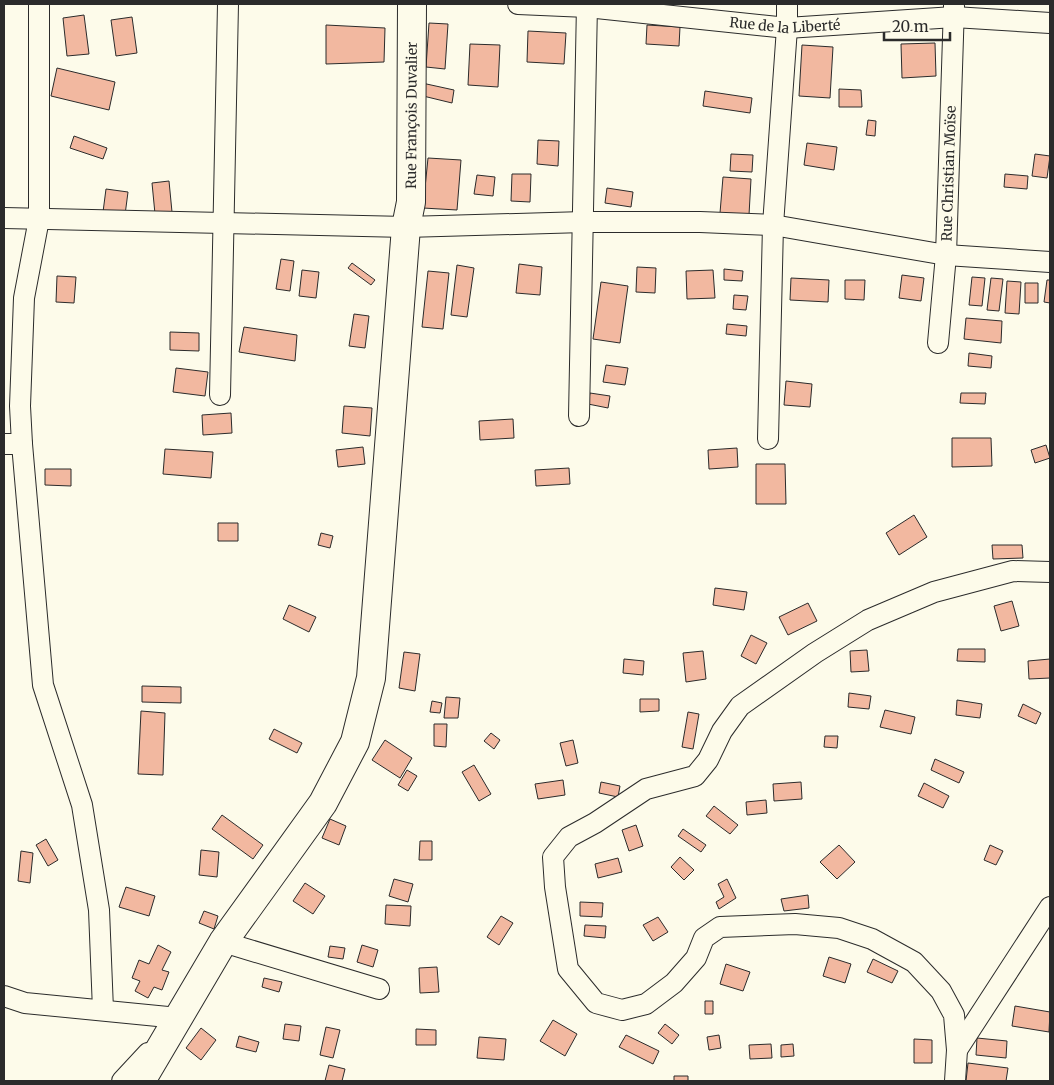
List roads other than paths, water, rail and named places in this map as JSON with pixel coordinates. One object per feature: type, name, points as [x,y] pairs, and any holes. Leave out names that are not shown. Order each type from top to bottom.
[{"type":"street","points":[[39,4],[39,219],[24,298],[20,406],[13,444],[43,685],[82,805],[99,910],[103,1010]]},
{"type":"street","points":[[220,394],[228,4]]},
{"type":"street","name":"Rue François Duvalier","points":[[141,1081],[223,942],[323,802],[355,742],[372,678],[406,226],[411,202],[412,4]]},
{"type":"street","name":"Rue de la Liberté","points":[[518,4],[587,5],[787,28],[954,10],[1050,23]]},
{"type":"street","points":[[768,439],[772,225],[787,28],[787,4]]},
{"type":"street","points":[[579,416],[587,5]]},
{"type":"street","name":"Rue Christian Moïse","points":[[938,343],[946,255],[954,10]]},
{"type":"street","points":[[4,218],[406,226],[584,222],[700,222],[772,225],[946,255],[1050,262]]},
{"type":"street","points":[[955,1081],[957,1050],[954,1015],[941,991],[914,962],[872,938],[838,928],[795,924],[720,928],[704,938],[696,958],[674,983],[646,1004],[622,1010],[596,1003],[568,969],[555,887],[553,857],[569,836],[595,823],[646,789],[695,776],[708,760],[722,731],[740,706],[815,653],[868,620],[942,590],[1013,571],[1050,572]]},
{"type":"street","points":[[957,1050],[1050,907]]},
{"type":"street","points":[[223,942],[379,989]]},
{"type":"street","points":[[4,996],[26,1002],[178,1018]]},
{"type":"street","points":[[122,1081],[178,1018]]}]
